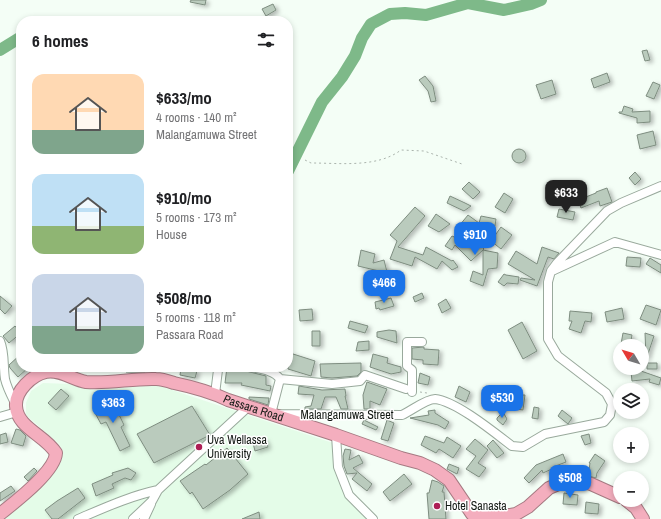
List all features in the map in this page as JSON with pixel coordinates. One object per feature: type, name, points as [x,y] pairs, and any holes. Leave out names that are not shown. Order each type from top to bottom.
[{"type":"highway","name":"Passara Road","points":[[16,409],[17,397],[28,383],[38,374],[48,372],[64,374],[85,382],[157,379],[194,387],[228,400],[420,463],[435,470],[448,480],[472,517],[497,517],[516,514],[528,507],[549,488],[563,482],[581,482],[591,484],[613,494]]},
{"type":"highway","points":[[0,514],[20,498],[42,477],[56,457],[56,453],[53,449],[40,436],[22,423],[17,417],[16,409]]},
{"type":"highway","points":[[635,507],[643,519]]},
{"type":"street","points":[[435,399],[453,405],[512,446],[523,447],[545,434],[604,422],[610,414],[612,404],[606,393],[558,356],[548,339],[548,282],[551,271],[557,263],[607,211],[621,203],[661,186]]},
{"type":"street","points":[[551,271],[615,242],[661,255]]},
{"type":"street","points":[[0,341],[3,347],[5,379],[16,409],[0,417]]},
{"type":"street","points":[[280,379],[332,384],[360,381],[365,375],[409,391],[412,370],[407,366],[408,342],[422,342]]},
{"type":"street","points":[[215,394],[218,372]]},
{"type":"street","points":[[269,372],[277,374],[280,379],[271,414]]},
{"type":"street","name":"Malangamuwa Street","points":[[271,414],[402,415],[413,410],[422,403],[435,399]]},
{"type":"street","points":[[144,519],[158,490],[248,406]]},
{"type":"street","points":[[336,435],[338,467],[349,495],[373,519]]},
{"type":"street","points":[[78,519],[125,499],[142,493],[158,490]]},
{"type":"street","points":[[133,519],[152,501]]},
{"type":"path","points":[[305,160],[311,163],[373,162],[392,157],[401,150],[424,151],[462,164]]},
{"type":"path","points":[[409,391],[430,393],[437,396],[435,399]]},
{"type":"shaded area","name":"Uva Wellassa University","points":[[43,383],[70,384],[94,390],[157,385],[336,444],[349,495],[373,519],[4,519],[29,499],[60,464],[63,451],[59,444],[26,415],[26,403],[31,391]]},
{"type":"building","points":[[191,0],[206,0],[205,5],[190,2]]},
{"type":"building","points":[[273,4],[276,10],[266,16],[262,9]]},
{"type":"building","points":[[647,50],[650,60],[645,61],[642,51]]},
{"type":"building","points":[[607,73],[610,82],[594,88],[591,79]]},
{"type":"building","points":[[425,76],[433,86],[436,101],[431,102],[428,91],[419,80]]},
{"type":"building","points":[[552,80],[556,94],[541,99],[536,85]]},
{"type":"building","points":[[653,82],[660,85],[654,99],[646,96]]},
{"type":"building","points":[[624,106],[633,109],[632,112],[650,111],[650,122],[637,123],[637,118],[619,113],[622,112]]},
{"type":"building","points":[[653,131],[656,145],[640,149],[637,135]]},
{"type":"building","points":[[519,149],[524,151],[526,156],[524,161],[519,163],[514,161],[512,156],[514,151]]},
{"type":"building","points":[[635,172],[641,179],[635,185],[629,178]]},
{"type":"building","points":[[469,182],[480,192],[473,199],[462,189]]},
{"type":"building","points":[[607,188],[612,202],[600,206],[599,201],[581,208],[578,200]]},
{"type":"building","points":[[504,193],[513,199],[505,213],[495,207]]},
{"type":"building","points":[[450,196],[471,206],[464,211],[447,203]]},
{"type":"building","points":[[415,207],[425,216],[398,247],[423,255],[426,247],[452,261],[453,260],[458,267],[452,270],[442,261],[437,269],[415,257],[412,266],[390,259],[397,241],[390,235]]},
{"type":"building","points":[[559,209],[575,212],[573,220],[557,217]]},
{"type":"building","points":[[436,214],[450,224],[439,232],[428,226]]},
{"type":"building","points":[[468,215],[479,223],[473,232],[459,226]]},
{"type":"building","points":[[481,216],[496,219],[495,226],[479,223]]},
{"type":"building","points":[[501,227],[512,235],[501,249],[491,241]]},
{"type":"building","points":[[471,235],[484,249],[471,261],[455,245],[452,250],[445,246],[452,236],[464,241]]},
{"type":"building","points":[[542,247],[559,253],[554,259],[548,257],[537,286],[520,280],[521,278],[535,280],[508,264],[516,251],[537,264]]},
{"type":"building","points":[[361,250],[375,254],[373,263],[384,260],[387,272],[380,274],[379,271],[358,266]]},
{"type":"building","points":[[483,250],[498,253],[497,268],[488,269],[483,286],[470,281],[473,271],[483,275]]},
{"type":"building","points":[[627,257],[641,258],[640,267],[626,266]]},
{"type":"building","points":[[650,258],[661,265],[661,273],[646,264]]},
{"type":"building","points":[[504,274],[519,277],[518,284],[507,283],[504,286],[498,282]]},
{"type":"building","points":[[422,293],[424,298],[415,302],[413,297]]},
{"type":"building","points":[[0,296],[12,306],[5,314],[0,309]]},
{"type":"building","points":[[391,298],[394,306],[380,310],[379,308],[376,309],[375,302]]},
{"type":"building","points":[[446,299],[451,308],[442,313],[438,304]]},
{"type":"building","points":[[646,305],[661,310],[656,325],[640,319]]},
{"type":"building","points":[[622,308],[624,319],[607,322],[605,312]]},
{"type":"building","points":[[312,309],[313,320],[300,321],[299,310]]},
{"type":"building","points":[[570,311],[592,313],[591,322],[585,321],[581,333],[569,329],[572,321],[569,321]]},
{"type":"building","points":[[350,321],[368,326],[365,333],[348,328]]},
{"type":"building","points":[[522,322],[537,351],[523,359],[508,330]]},
{"type":"building","points":[[15,326],[16,327],[16,337],[9,343],[3,336]]},
{"type":"building","points":[[389,330],[396,331],[397,343],[377,337],[377,332]]},
{"type":"building","points":[[312,331],[320,331],[320,346],[312,346]]},
{"type":"building","points":[[623,333],[632,335],[631,339],[622,339]]},
{"type":"building","points":[[645,333],[654,336],[649,351],[649,339],[645,339]]},
{"type":"building","points":[[369,341],[369,350],[356,351],[358,342]]},
{"type":"building","points":[[424,347],[424,349],[439,350],[438,365],[423,364],[423,360],[412,359],[412,348]]},
{"type":"building","points":[[293,354],[315,361],[311,376],[293,371]]},
{"type":"building","points":[[373,354],[388,358],[387,363],[401,367],[401,372],[391,374],[370,367]]},
{"type":"building","points":[[16,359],[16,372],[24,372],[18,377],[9,365]]},
{"type":"building","points":[[361,363],[361,372],[357,376],[332,378],[321,377],[320,364]]},
{"type":"building","points":[[649,363],[657,363],[657,369],[649,369]]},
{"type":"building","points":[[180,372],[197,372],[195,378],[180,375]]},
{"type":"building","points":[[226,372],[250,372],[266,376],[266,385],[271,386],[270,391],[241,385],[242,383],[225,383]]},
{"type":"building","points":[[420,373],[430,377],[428,385],[418,383]]},
{"type":"building","points":[[649,374],[661,378],[659,385],[649,382],[650,379],[632,381],[631,375]]},
{"type":"building","points":[[367,382],[387,389],[380,405],[370,401],[370,409],[364,409],[363,395]]},
{"type":"building","points":[[299,386],[322,390],[345,389],[348,409],[341,409],[336,397],[325,397],[321,409],[305,409],[305,407],[311,406],[314,395],[298,394]]},
{"type":"building","points":[[459,386],[470,392],[466,402],[455,397]]},
{"type":"building","points":[[61,389],[69,396],[56,410],[48,403]]},
{"type":"building","points":[[518,395],[525,395],[523,410],[516,409]]},
{"type":"building","points":[[487,396],[495,401],[491,409],[482,404]]},
{"type":"building","points":[[249,397],[269,398],[268,405],[249,399]]},
{"type":"building","points":[[113,402],[124,425],[121,427],[130,446],[120,451],[106,422],[101,424],[94,411]]},
{"type":"building","points":[[192,406],[210,435],[154,463],[137,434]]},
{"type":"building","points":[[534,407],[539,408],[538,419],[532,418]]},
{"type":"building","points":[[435,410],[435,413],[449,422],[445,429],[438,425],[410,418],[429,415],[428,411]]},
{"type":"building","points":[[562,410],[572,418],[568,424],[558,416]]},
{"type":"building","points":[[503,412],[507,419],[503,425],[497,420],[497,418]]},
{"type":"building","points":[[364,420],[378,427],[376,430],[362,424]]},
{"type":"building","points":[[387,420],[394,423],[388,441],[381,439]]},
{"type":"building","points":[[16,429],[20,430],[26,436],[23,446],[11,443]]},
{"type":"building","points":[[6,433],[8,442],[0,444],[0,435]]},
{"type":"building","points":[[589,434],[591,443],[585,445],[581,436]]},
{"type":"building","points":[[425,436],[444,443],[447,437],[461,446],[453,458],[439,449],[436,453],[421,445]]},
{"type":"building","points":[[265,439],[268,447],[255,451],[253,443]]},
{"type":"building","points":[[475,439],[488,450],[478,463],[486,468],[479,477],[466,469],[476,456],[466,449]]},
{"type":"building","points":[[493,440],[504,453],[497,458],[487,446]]},
{"type":"building","points":[[227,448],[248,474],[230,490],[203,509],[192,492],[190,494],[180,481],[205,464],[206,465]]},
{"type":"building","points":[[345,449],[351,450],[349,460],[359,455],[363,463],[353,468],[372,484],[367,491],[352,479],[357,473],[347,474],[343,456]]},
{"type":"building","points":[[563,454],[566,462],[543,473],[542,470],[529,483],[524,478],[536,465]]},
{"type":"building","points":[[595,454],[605,461],[597,473],[596,478],[588,476],[589,463]]},
{"type":"building","points":[[449,464],[459,468],[457,474],[447,469]]},
{"type":"building","points":[[34,468],[37,471],[28,481],[24,477]]},
{"type":"building","points":[[128,468],[136,473],[131,480],[125,478],[112,484],[114,488],[96,496],[92,484],[113,475],[112,473]]},
{"type":"building","points":[[404,474],[412,484],[390,501],[383,492]]},
{"type":"building","name":"Hotel Sanasta","points":[[432,480],[444,486],[442,492],[444,492],[446,519],[429,519],[427,493],[429,493]]},
{"type":"building","points":[[11,486],[15,491],[0,501],[0,493]]},
{"type":"building","points":[[78,488],[85,498],[58,519],[52,519],[45,510]]},
{"type":"building","points":[[564,493],[578,495],[577,505],[563,504]]},
{"type":"building","points":[[586,502],[599,504],[598,514],[585,513]]},
{"type":"building","points":[[259,512],[260,519],[242,519]]},
{"type":"waterway","points":[[293,161],[322,102],[342,77],[355,56],[362,38],[371,24],[390,14],[405,13],[426,15],[468,3],[504,10],[531,4],[541,0]]},
{"type":"waterway","points":[[0,50],[16,40]]},
{"type":"place","name":"Uva Wellassa University","points":[[199,447]]},
{"type":"place","name":"Hotel Sanasta","points":[[437,506]]}]
